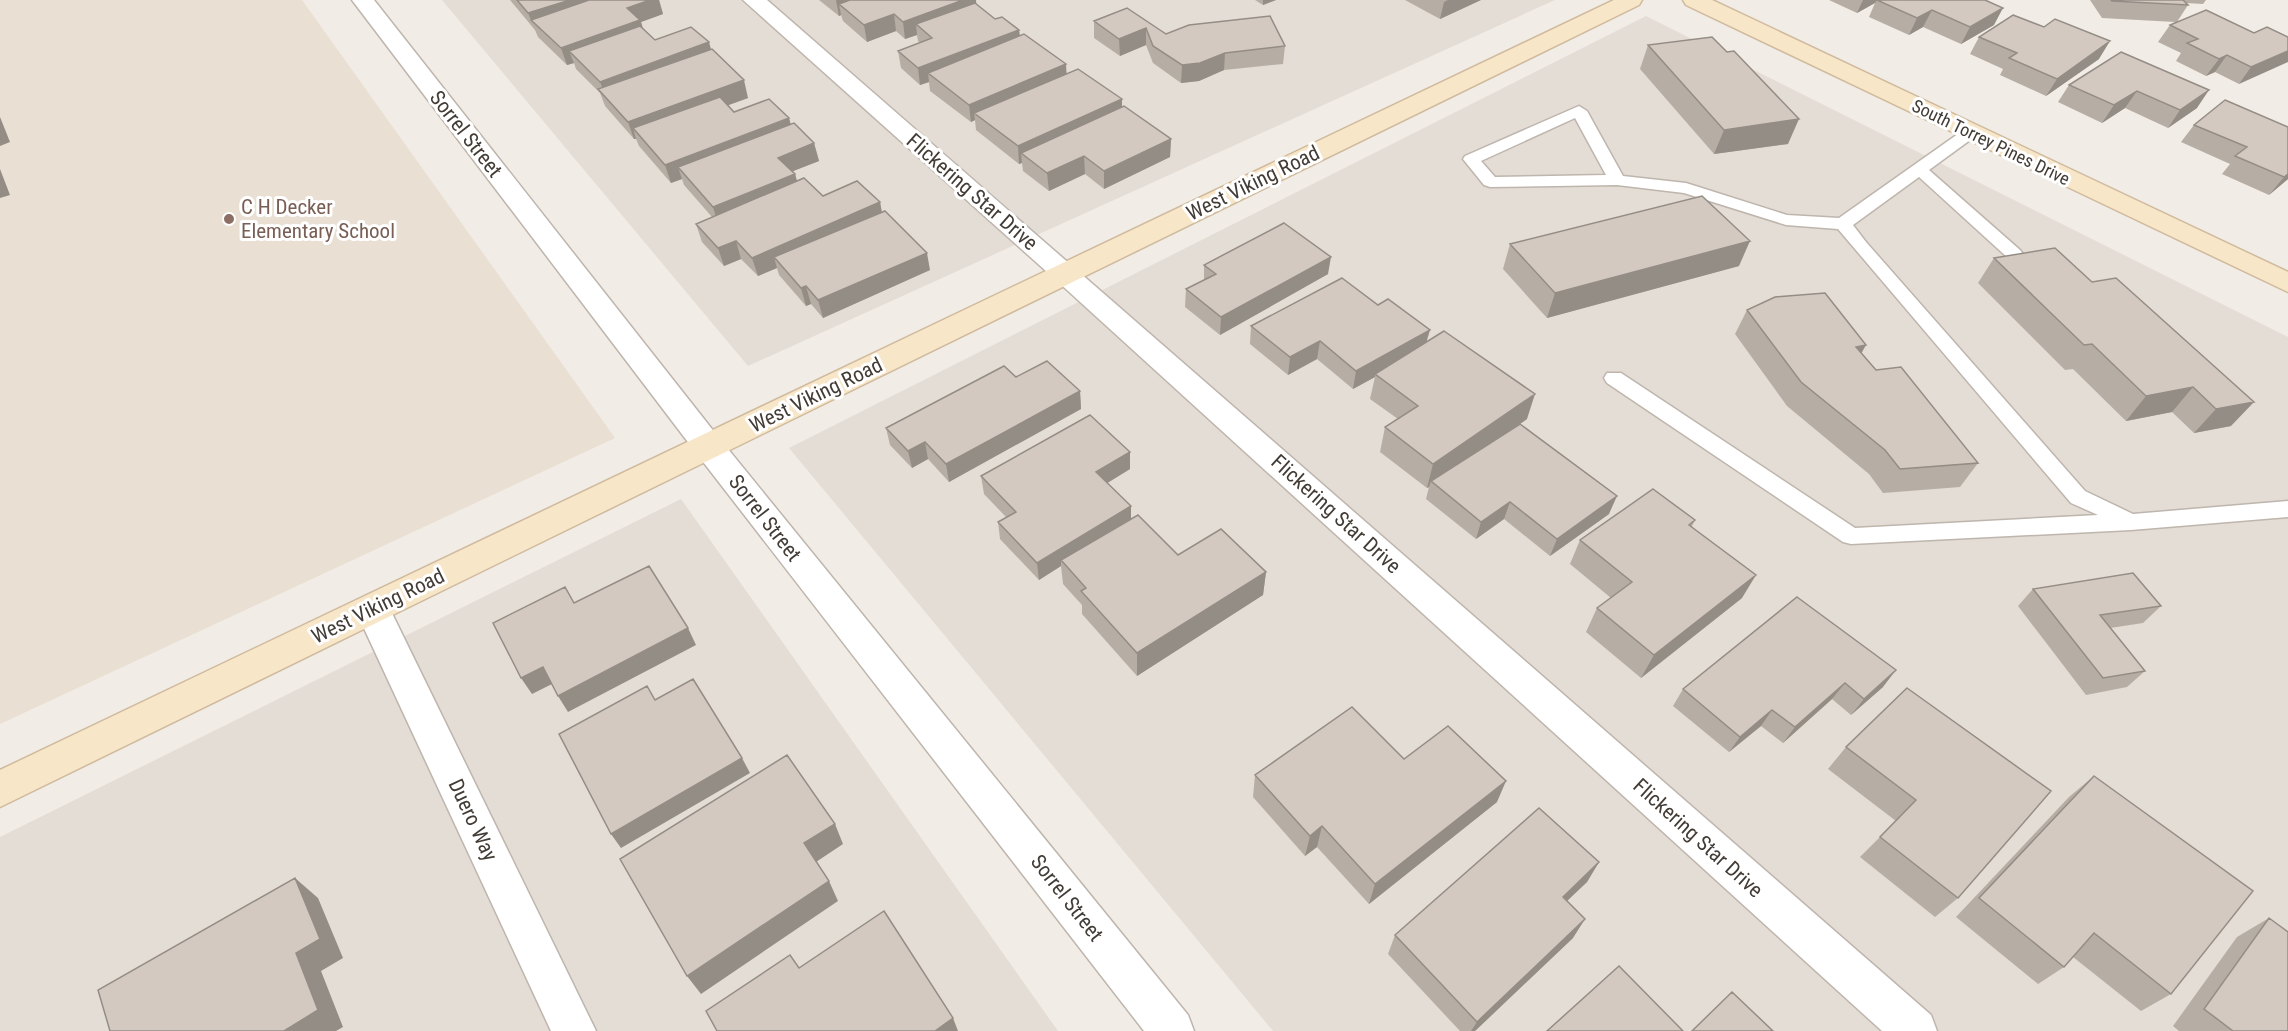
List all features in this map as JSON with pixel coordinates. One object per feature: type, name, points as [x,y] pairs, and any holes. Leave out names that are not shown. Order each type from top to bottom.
[{"type":"street","name":"Sorrel Street","points":[[363,0],[708,446],[1172,1031]]},
{"type":"street","name":"Flickering Star Drive","points":[[753,0],[1066,274],[1915,1031]]},
{"type":"street","name":"West Viking Road","points":[[0,789],[1631,0]]},
{"type":"street","name":"South Torrey Pines Drive","points":[[1694,0],[2288,284]]},
{"type":"street","name":"Duero Way","points":[[373,609],[574,1031]]},
{"type":"lane","points":[[1617,180],[1579,111],[1471,159],[1490,182],[1617,180],[1686,188],[1786,220],[1843,224],[1971,132]]},
{"type":"lane","points":[[1919,169],[2014,254]]},
{"type":"lane","points":[[1843,224],[2078,497],[2131,522]]},
{"type":"lane","points":[[1614,378],[1851,536],[2131,522],[2288,509]]},
{"type":"shaded area","name":"C H Decker Elementary School","points":[[0,0],[302,0],[615,438],[0,724]]},
{"type":"shaded area","points":[[442,0],[1555,0],[748,366]]},
{"type":"shaded area","points":[[1646,16],[2288,337],[2288,1031],[1273,1031],[789,448]]},
{"type":"shaded area","points":[[681,499],[1058,1031],[0,1031],[0,837]]},
{"type":"building","points":[[517,0],[570,0],[528,13]]},
{"type":"building","points":[[589,0],[650,0],[627,8],[640,20],[561,48],[531,20]]},
{"type":"building","points":[[850,0],[963,0],[903,22],[894,14],[864,25],[839,4]]},
{"type":"building","points":[[1877,0],[1985,0],[2003,8],[1970,27],[1932,10],[1917,18]]},
{"type":"building","points":[[2183,0],[2188,5],[2112,1]]},
{"type":"building","points":[[975,3],[995,19],[1002,17],[1019,30],[918,68],[898,51],[932,38],[916,24]]},
{"type":"building","points":[[1127,8],[1166,34],[1189,25],[1270,16],[1285,46],[1225,53],[1200,63],[1182,65],[1153,46],[1146,28],[1119,39],[1094,21]]},
{"type":"building","points":[[2206,10],[2254,33],[2267,27],[2288,37],[2288,51],[2251,67],[2227,55],[2219,59],[2187,43],[2198,39],[2170,25]]},
{"type":"building","points":[[2013,15],[2044,27],[2055,19],[2110,41],[2057,79],[2009,58],[2017,53],[1979,37]]},
{"type":"building","points":[[640,26],[655,40],[691,27],[709,42],[600,82],[569,51]]},
{"type":"building","points":[[1024,34],[1066,64],[969,105],[928,73]]},
{"type":"building","points":[[1712,37],[1727,52],[1734,51],[1799,119],[1724,130],[1648,45]]},
{"type":"building","points":[[712,49],[744,80],[628,122],[598,89]]},
{"type":"building","points":[[2121,52],[2209,90],[2180,110],[2137,91],[2114,105],[2069,85]]},
{"type":"building","points":[[1078,69],[1122,99],[1018,146],[974,113]]},
{"type":"building","points":[[720,97],[734,112],[769,99],[789,118],[665,165],[633,128]]},
{"type":"building","points":[[2225,100],[2288,127],[2288,174],[2284,177],[2235,156],[2247,147],[2194,125]]},
{"type":"building","points":[[1124,106],[1171,139],[1104,171],[1084,156],[1047,173],[1021,153]]},
{"type":"building","points":[[794,123],[814,143],[778,158],[795,174],[713,207],[678,167]]},
{"type":"building","points":[[804,178],[823,196],[857,181],[880,202],[752,258],[736,241],[718,248],[696,224]]},
{"type":"building","points":[[1702,196],[1750,241],[1555,293],[1510,244]]},
{"type":"building","points":[[885,211],[927,253],[818,300],[806,286],[801,288],[774,257]]},
{"type":"building","points":[[1284,223],[1331,257],[1221,317],[1186,289],[1216,274],[1204,265]]},
{"type":"building","points":[[2055,248],[2092,282],[2116,278],[2254,402],[2216,409],[2193,387],[2146,396],[2092,344],[2084,345],[1994,258]]},
{"type":"building","points":[[1342,278],[1378,305],[1388,299],[1430,330],[1356,371],[1320,341],[1290,357],[1251,326]]},
{"type":"building","points":[[1825,293],[1866,345],[1856,347],[1876,370],[1901,367],[1978,463],[1900,469],[1885,450],[1801,382],[1747,310],[1775,297]]},
{"type":"building","points":[[1444,331],[1535,394],[1433,464],[1385,427],[1418,406],[1375,374]]},
{"type":"building","points":[[1047,361],[1080,391],[946,464],[925,442],[908,451],[886,428],[1004,366],[1016,377]]},
{"type":"building","points":[[1090,415],[1130,452],[1096,472],[1131,506],[1037,563],[998,522],[1016,512],[981,476]]},
{"type":"building","points":[[1520,424],[1617,496],[1557,539],[1510,502],[1481,522],[1431,481]]},
{"type":"building","points":[[1653,489],[1695,520],[1689,525],[1756,575],[1654,655],[1597,608],[1632,582],[1580,540]]},
{"type":"building","points":[[1138,515],[1178,555],[1221,529],[1266,572],[1137,653],[1081,591],[1086,588],[1061,560]]},
{"type":"building","points":[[649,566],[688,628],[558,696],[543,667],[521,678],[493,623],[565,587],[574,603]]},
{"type":"building","points":[[2133,573],[2161,606],[2100,615],[2145,671],[2103,678],[2033,589]]},
{"type":"building","points":[[1797,597],[1896,670],[1864,699],[1845,683],[1795,727],[1772,710],[1740,737],[1683,689]]},
{"type":"building","points":[[693,679],[742,758],[611,834],[559,734],[647,686],[655,700]]},
{"type":"building","points":[[1907,688],[2051,791],[1958,898],[1880,837],[1916,800],[1846,747]]},
{"type":"building","points":[[1352,707],[1404,759],[1448,726],[1506,781],[1375,884],[1322,826],[1310,836],[1255,775]]},
{"type":"building","points":[[787,755],[835,824],[804,843],[829,881],[687,976],[620,859]]},
{"type":"building","points":[[2094,776],[2253,891],[2171,994],[2094,933],[2064,967],[1979,898]]},
{"type":"building","points":[[1539,808],[1599,862],[1563,897],[1585,919],[1477,1022],[1395,935]]},
{"type":"building","points":[[295,878],[320,939],[296,953],[318,1010],[284,1031],[110,1031],[98,990]]},
{"type":"building","points":[[884,911],[953,1018],[935,1031],[717,1031],[706,1011],[790,955],[799,968]]},
{"type":"building","points":[[2269,918],[2288,932],[2288,1031],[2233,1031],[2204,1009]]},
{"type":"building","points":[[1619,966],[1683,1031],[1547,1031]]},
{"type":"building","points":[[1732,992],[1773,1031],[1692,1031]]},
{"type":"place","name":"C H Decker Elementary School","points":[[229,219]]}]
